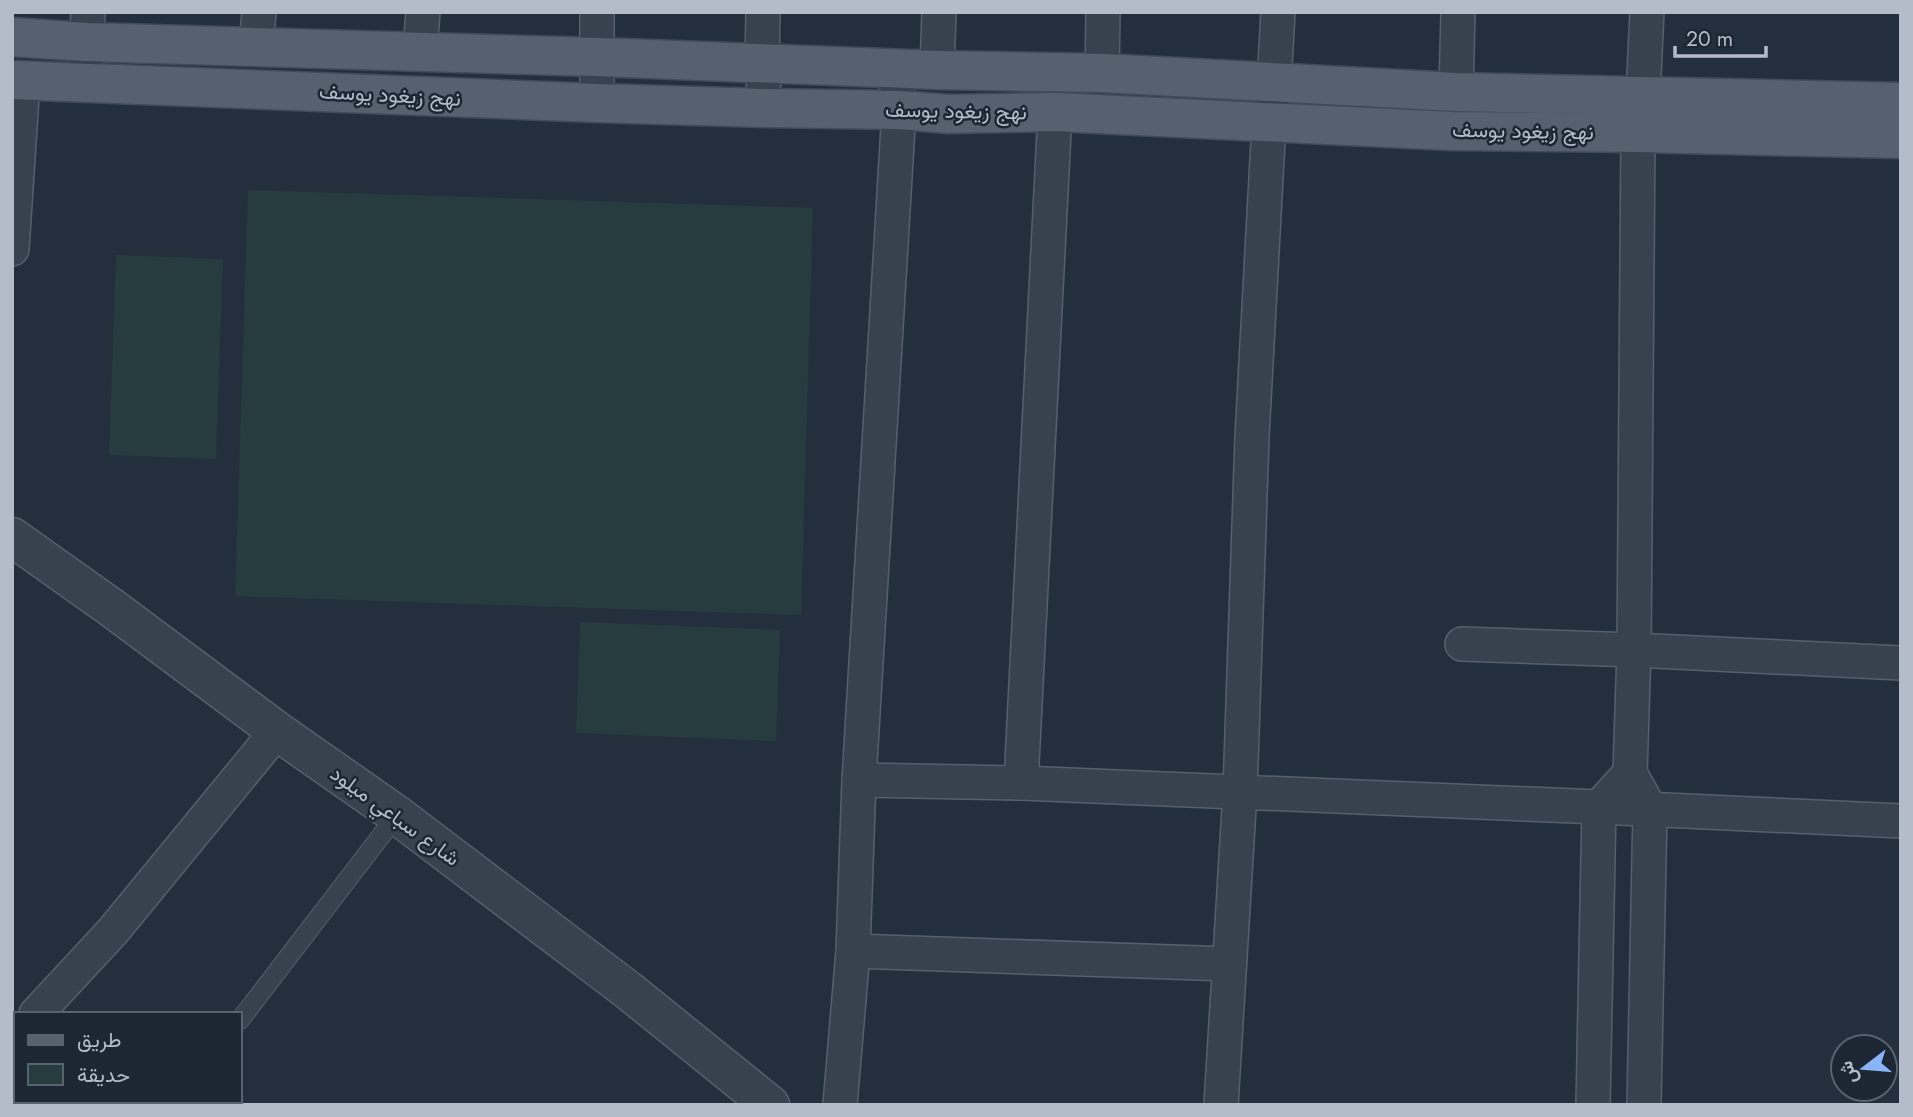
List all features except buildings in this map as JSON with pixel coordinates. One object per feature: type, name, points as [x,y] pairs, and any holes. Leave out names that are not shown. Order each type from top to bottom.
[{"type":"main road","name":"نهج زيغود يوسف","points":[[12,37],[87,27],[257,30],[420,51],[1102,74],[1457,92],[1640,114],[1901,139]]},
{"type":"main road","name":"نهج زيغود يوسف","points":[[18,80],[597,103],[899,110],[949,114],[1055,112],[1451,131],[1640,114],[1901,102]]},
{"type":"street","points":[[420,51],[422,12]]},
{"type":"street","points":[[597,12],[597,103]]},
{"type":"street","points":[[763,12],[765,108]]},
{"type":"street","points":[[937,70],[939,12]]},
{"type":"street","points":[[1102,12],[1102,74]]},
{"type":"street","points":[[1222,1105],[1240,792],[1252,437],[1269,122],[1278,12]]},
{"type":"street","points":[[1457,92],[1458,12]]},
{"type":"street","points":[[1644,1105],[1650,809],[1629,773],[1634,650],[1640,114],[1647,12]]},
{"type":"street","points":[[87,27],[87,83]]},
{"type":"street","points":[[841,1105],[853,951],[859,780],[899,110],[895,68]]},
{"type":"street","points":[[12,249],[18,80]]},
{"type":"street","points":[[1021,783],[1055,112]]},
{"type":"street","name":"شارع سباعي ميلود","points":[[12,537],[397,816],[629,991],[770,1105]]},
{"type":"street","points":[[1462,644],[1901,663]]},
{"type":"street","points":[[38,1012],[113,930],[277,731]]},
{"type":"street","points":[[1593,1105],[1599,807],[1629,773]]},
{"type":"street","points":[[859,780],[1021,783],[1901,821]]},
{"type":"street","points":[[853,951],[1229,964]]},
{"type":"lane","points":[[242,1017],[397,816]]},
{"type":"green space","points":[[248,190],[813,208],[801,615],[235,596]]},
{"type":"green space","points":[[116,255],[223,259],[216,459],[109,455]]},
{"type":"green space","points":[[580,622],[780,630],[776,741],[576,733]]}]
